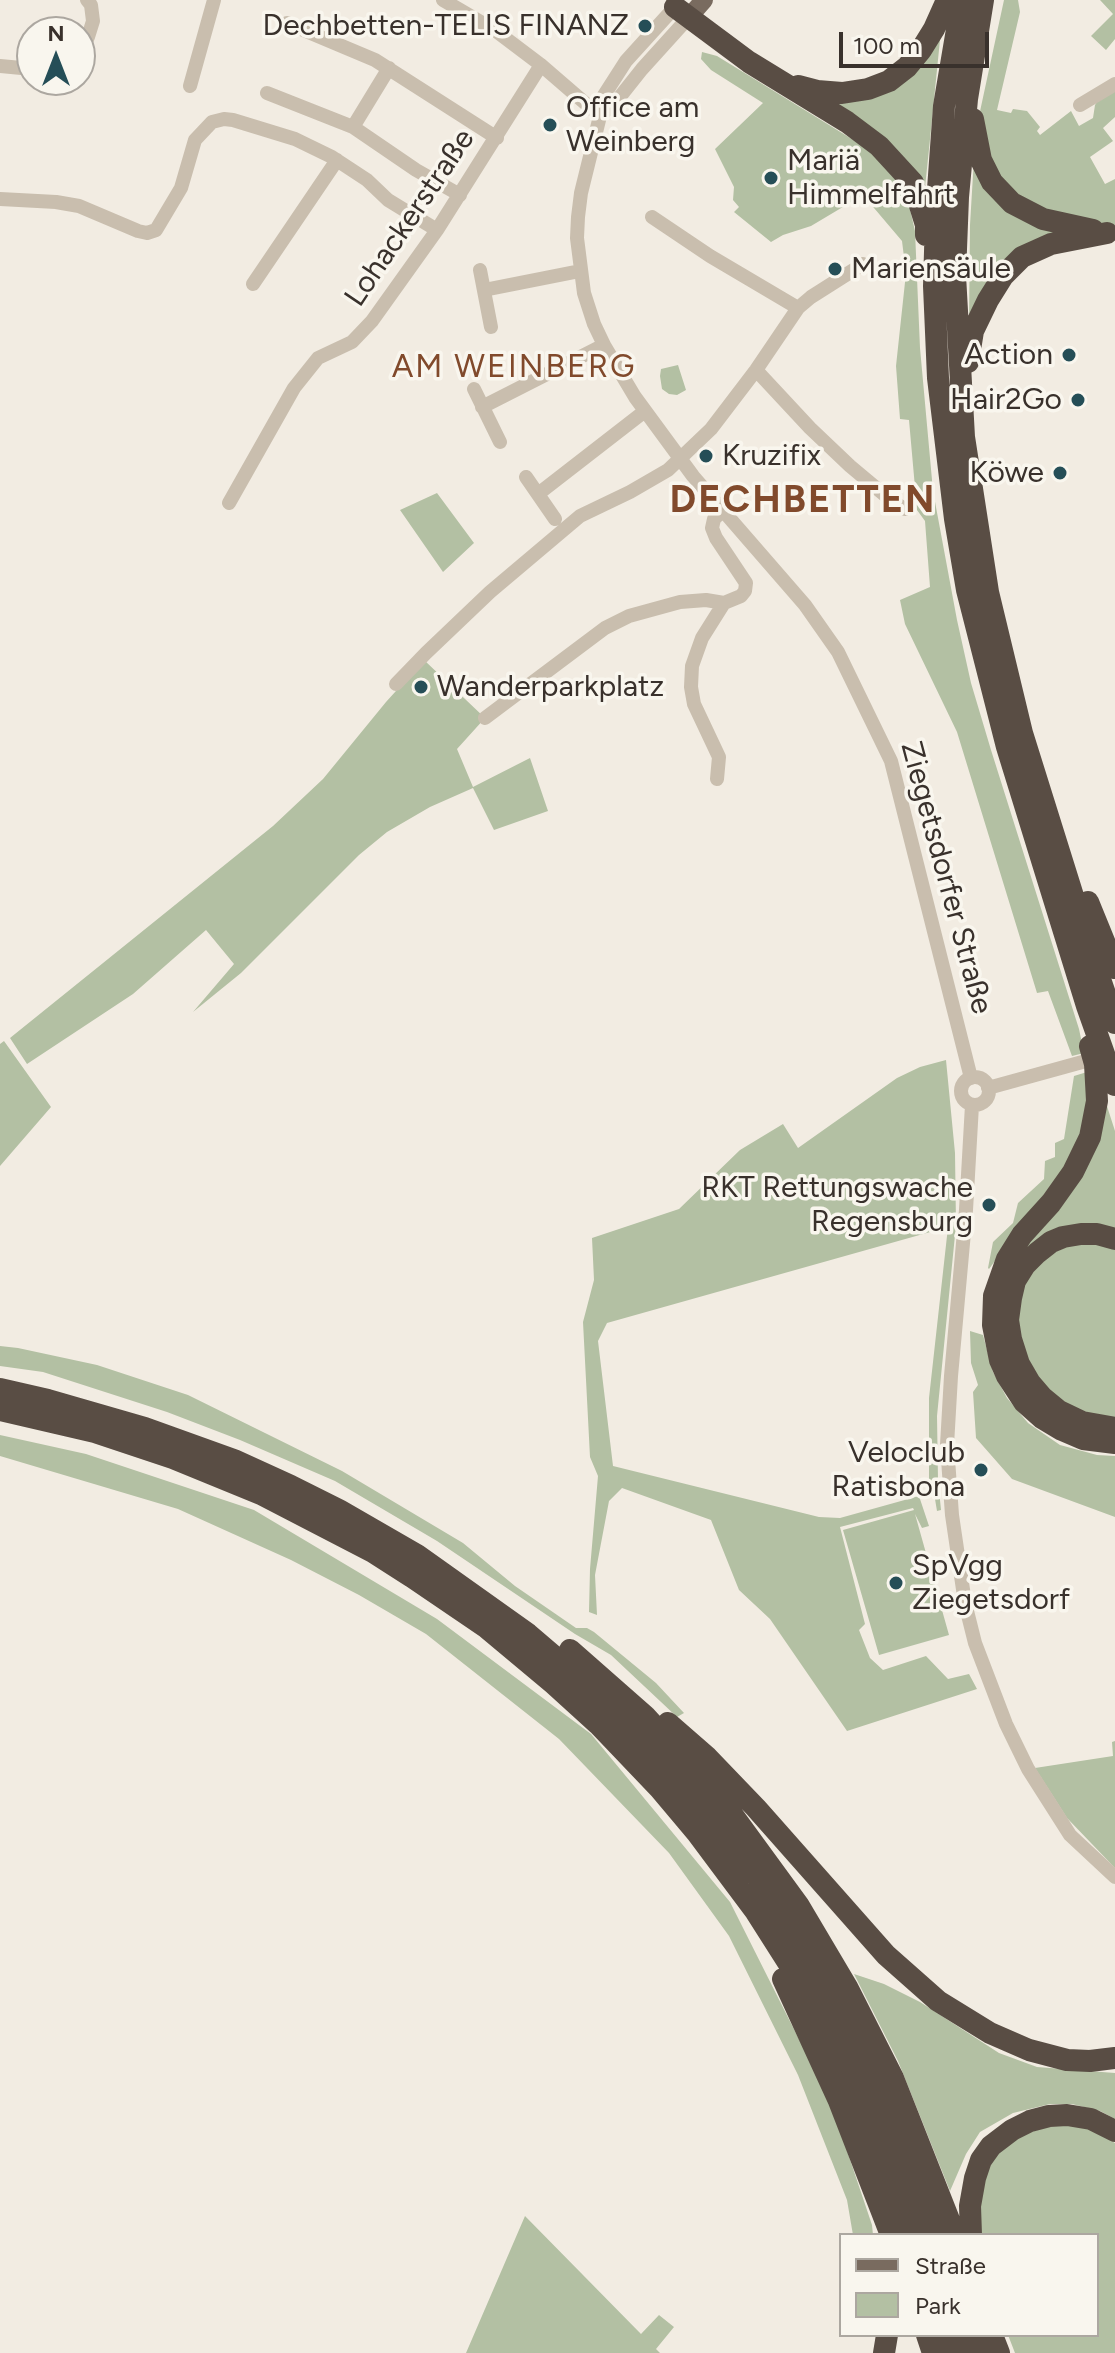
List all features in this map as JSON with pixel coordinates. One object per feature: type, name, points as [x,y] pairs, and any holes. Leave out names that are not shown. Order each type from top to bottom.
[{"type":"highway","points":[[780,81],[817,91],[842,93],[868,89],[889,81],[907,67],[921,50],[947,0]]},
{"type":"highway","points":[[962,0],[944,106],[934,286],[938,378],[955,519],[967,590],[1010,760],[1115,1085]]},
{"type":"highway","points":[[983,0],[967,99],[958,197],[956,260],[964,437],[988,592],[1022,733],[1115,1023]]},
{"type":"highway","points":[[682,8],[749,62],[847,122],[879,146],[913,183],[926,225],[927,269],[934,286]]},
{"type":"highway","points":[[967,99],[981,160],[1000,192],[1012,203],[1043,219],[1111,234]]},
{"type":"highway","points":[[959,377],[969,361],[973,331],[1003,276],[1022,257],[1051,244],[1111,234]]},
{"type":"highway","points":[[1040,792],[1058,819],[1115,968]]},
{"type":"highway","points":[[1087,1006],[1088,1039],[1095,1064],[1097,1101],[1090,1137],[1073,1172],[1051,1203],[1022,1235],[1007,1259],[994,1296],[993,1325],[1000,1360],[1024,1402],[1062,1430],[1083,1439],[1115,1443]]},
{"type":"highway","points":[[1115,1239],[1081,1234],[1051,1242],[1025,1265],[1015,1281],[1008,1320],[1019,1364],[1042,1397],[1059,1411],[1082,1422],[1115,1428]]},
{"type":"highway","points":[[0,1389],[107,1415],[234,1460],[339,1510],[417,1555],[528,1634],[576,1675],[642,1740],[728,1839],[792,1931],[843,2019],[883,2101],[934,2233]]},
{"type":"highway","points":[[0,1410],[95,1432],[173,1458],[261,1494],[373,1552],[412,1577],[498,1637],[554,1684],[598,1724],[669,1800],[756,1912],[811,2002],[848,2074],[912,2233]]},
{"type":"highway","points":[[417,1555],[477,1581],[622,1684],[707,1757],[801,1856],[886,1955],[938,2001],[990,2033],[1029,2050],[1067,2060],[1115,2058]]},
{"type":"highway","points":[[553,1636],[645,1716],[666,1739],[726,1806],[799,1906],[847,1987],[893,2078],[954,2233]]},
{"type":"highway","points":[[756,1912],[767,1947],[839,2101],[890,2233]]},
{"type":"highway","points":[[971,2233],[970,2206],[981,2160],[991,2146],[1012,2130],[1040,2119],[1067,2115],[1091,2119],[1115,2131]]},
{"type":"highway","points":[[879,2203],[882,2233]]},
{"type":"main road","name":"Ziegetsdorfer Straße","points":[[682,8],[704,0]]},
{"type":"street","points":[[190,86],[214,0]]},
{"type":"street","points":[[443,0],[496,31],[600,116]]},
{"type":"street","name":"Ziegetsdorfer Straße","points":[[682,8],[642,69],[615,103],[600,116],[578,217],[584,293],[604,345],[645,411],[693,476],[805,605],[838,652],[891,761],[971,1078]]},
{"type":"street","points":[[287,23],[375,60],[497,138]]},
{"type":"street","name":"Lohackerstraße","points":[[229,503],[294,388],[318,358],[361,335],[437,230],[541,65]]},
{"type":"street","points":[[353,127],[389,68]]},
{"type":"street","points":[[1080,105],[1115,84]]},
{"type":"street","points":[[267,93],[353,127],[416,170],[460,195]]},
{"type":"street","points":[[0,199],[79,206],[138,231],[147,233],[156,230],[181,188],[195,140],[212,122],[233,120],[295,139],[337,160],[367,180],[388,200],[437,230]]},
{"type":"street","points":[[253,284],[337,160]]},
{"type":"street","points":[[652,217],[710,256],[798,308]]},
{"type":"street","points":[[396,684],[490,592],[580,516],[668,470],[711,429],[798,308],[863,264]]},
{"type":"street","points":[[480,270],[491,327]]},
{"type":"street","points":[[484,290],[580,271]]},
{"type":"street","points":[[482,407],[604,345]]},
{"type":"street","points":[[756,370],[840,456],[905,509]]},
{"type":"street","points":[[474,389],[500,442]]},
{"type":"street","points":[[538,494],[645,411]]},
{"type":"street","points":[[526,477],[555,519]]},
{"type":"street","points":[[485,718],[605,628],[629,616],[680,602],[706,600],[724,603],[741,596],[746,583],[712,528],[714,519],[723,510]]},
{"type":"street","points":[[717,779],[719,757],[694,704],[691,687],[692,666],[702,638],[724,603]]},
{"type":"street","points":[[988,1088],[1086,1061]]},
{"type":"street","points":[[971,1078],[982,1080],[988,1088],[982,1103],[972,1105],[961,1094],[963,1083],[971,1078]]},
{"type":"street","points":[[972,1105],[947,1445],[952,1515],[965,1603],[975,1643],[1006,1724],[1028,1769],[1070,1835],[1115,1877]]},
{"type":"green space","points":[[1004,0],[1018,0],[1020,12],[997,110],[1011,113],[1013,109],[1027,111],[1040,127],[1037,131],[1040,135],[1071,111],[1079,126],[1093,118],[1097,102],[1115,91],[1115,117],[1103,128],[1113,141],[1090,157],[1105,184],[1115,179],[1115,226],[1046,216],[995,179],[979,116]]},
{"type":"green space","points":[[1100,0],[1115,0],[1115,39],[1106,50],[1091,36],[1113,14]]},
{"type":"green space","points":[[941,30],[924,197],[821,100],[847,102]]},
{"type":"green space","points":[[702,52],[717,56],[868,149],[900,184],[909,205],[915,231],[920,348],[933,491],[957,620],[971,683],[1084,1053],[1072,1056],[1048,991],[1037,993],[957,732],[905,624],[900,600],[930,587],[925,521],[917,510],[909,420],[900,419],[896,366],[906,273],[902,241],[863,195],[811,226],[771,242],[734,212],[739,207],[733,200],[734,187],[715,149],[763,103],[711,70],[701,59]]},
{"type":"green space","points":[[974,158],[981,177],[1070,232],[1052,237],[969,324],[970,225]]},
{"type":"green space","points":[[678,365],[686,390],[677,395],[669,394],[662,389],[661,369]]},
{"type":"green space","points":[[437,493],[474,543],[443,572],[400,510]]},
{"type":"green space","points":[[424,660],[485,718],[457,749],[473,787],[530,758],[548,811],[494,830],[473,788],[430,807],[387,832],[359,855],[241,973],[193,1012],[234,964],[206,930],[133,994],[27,1064],[10,1038],[273,826],[323,779]]},
{"type":"green space","points":[[4,1041],[51,1107],[0,1166],[0,1044]]},
{"type":"green space","points":[[946,1060],[955,1153],[956,1225],[937,1416],[941,1510],[937,1511],[934,1493],[929,1493],[929,1398],[948,1227],[607,1323],[598,1341],[613,1466],[819,1517],[840,1518],[919,1496],[929,1526],[922,1528],[915,1514],[949,1635],[879,1655],[843,1530],[913,1508],[840,1527],[865,1624],[859,1630],[870,1658],[883,1670],[926,1656],[948,1679],[969,1674],[977,1689],[847,1731],[770,1619],[739,1590],[711,1520],[622,1488],[609,1501],[595,1575],[597,1615],[589,1612],[598,1476],[590,1457],[583,1322],[594,1280],[592,1238],[679,1209],[740,1150],[783,1124],[798,1148],[897,1078]]},
{"type":"green space","points":[[1087,1072],[1084,1125],[1069,1161],[989,1269],[993,1242],[1013,1223],[1018,1203],[1044,1179],[1045,1161],[1055,1157],[1055,1143],[1064,1139],[1074,1076]]},
{"type":"green space","points":[[1105,1100],[1115,1131],[1115,1229],[1093,1225],[1005,1277]]},
{"type":"green space","points":[[1074,1242],[1115,1245],[1115,1420],[1068,1407],[1039,1383],[1019,1344],[1017,1301],[1036,1262]]},
{"type":"green space","points":[[970,1331],[983,1335],[993,1372],[1007,1398],[1028,1423],[1060,1445],[1097,1455],[1115,1456],[1115,1517],[1012,1479],[976,1438],[973,1392],[978,1385],[971,1363]]},
{"type":"green space","points":[[0,1346],[97,1365],[188,1395],[342,1471],[463,1543],[515,1586],[576,1628],[594,1632],[656,1683],[684,1713],[677,1717],[611,1655],[437,1541],[335,1481],[167,1412],[43,1372],[0,1366]]},
{"type":"green space","points":[[0,1435],[86,1454],[254,1510],[437,1619],[591,1734],[730,1902],[831,2103],[873,2233],[853,2233],[847,2200],[798,2075],[729,1936],[669,1853],[559,1739],[426,1634],[291,1560],[178,1509],[0,1456]]},
{"type":"green space","points":[[1115,1741],[1115,1868],[1067,1818],[1035,1768],[1113,1756],[1112,1742]]},
{"type":"green space","points":[[854,1974],[884,1984],[920,2002],[999,2053],[1037,2067],[1115,2073],[1115,2119],[1100,2111],[1072,2104],[1050,2104],[1013,2113],[980,2132],[966,2154],[950,2191],[898,2061]]},
{"type":"green space","points":[[1052,2125],[1070,2125],[1101,2134],[1115,2143],[1115,2353],[1015,2353],[1009,2337],[1099,2337],[1099,2233],[978,2233],[983,2179],[993,2159],[1016,2137]]},
{"type":"green space","points":[[525,2216],[641,2334],[659,2315],[674,2327],[656,2349],[660,2353],[466,2353]]},
{"type":"place","name":"Dechbetten-TELIS FINANZ","points":[[645,26]]},
{"type":"place","name":"Office am Weinberg","points":[[550,125]]},
{"type":"place","name":"Mariä Himmelfahrt","points":[[771,178]]},
{"type":"place","name":"Mariensäule","points":[[835,269]]},
{"type":"place","name":"Action","points":[[1069,355]]},
{"type":"place","name":"Hair2Go","points":[[1078,400]]},
{"type":"place","name":"Kruzifix","points":[[706,456]]},
{"type":"place","name":"Köwe","points":[[1060,473]]},
{"type":"place","name":"Wanderparkplatz","points":[[421,687]]},
{"type":"place","name":"RKT Rettungswache Regensburg","points":[[989,1205]]},
{"type":"place","name":"Veloclub Ratisbona","points":[[981,1470]]},
{"type":"place","name":"SpVgg Ziegetsdorf","points":[[896,1583]]},
{"type":"district","name":"AM WEINBERG","points":[[514,368]]},
{"type":"district","name":"DECHBETTEN","points":[[803,501]]}]
